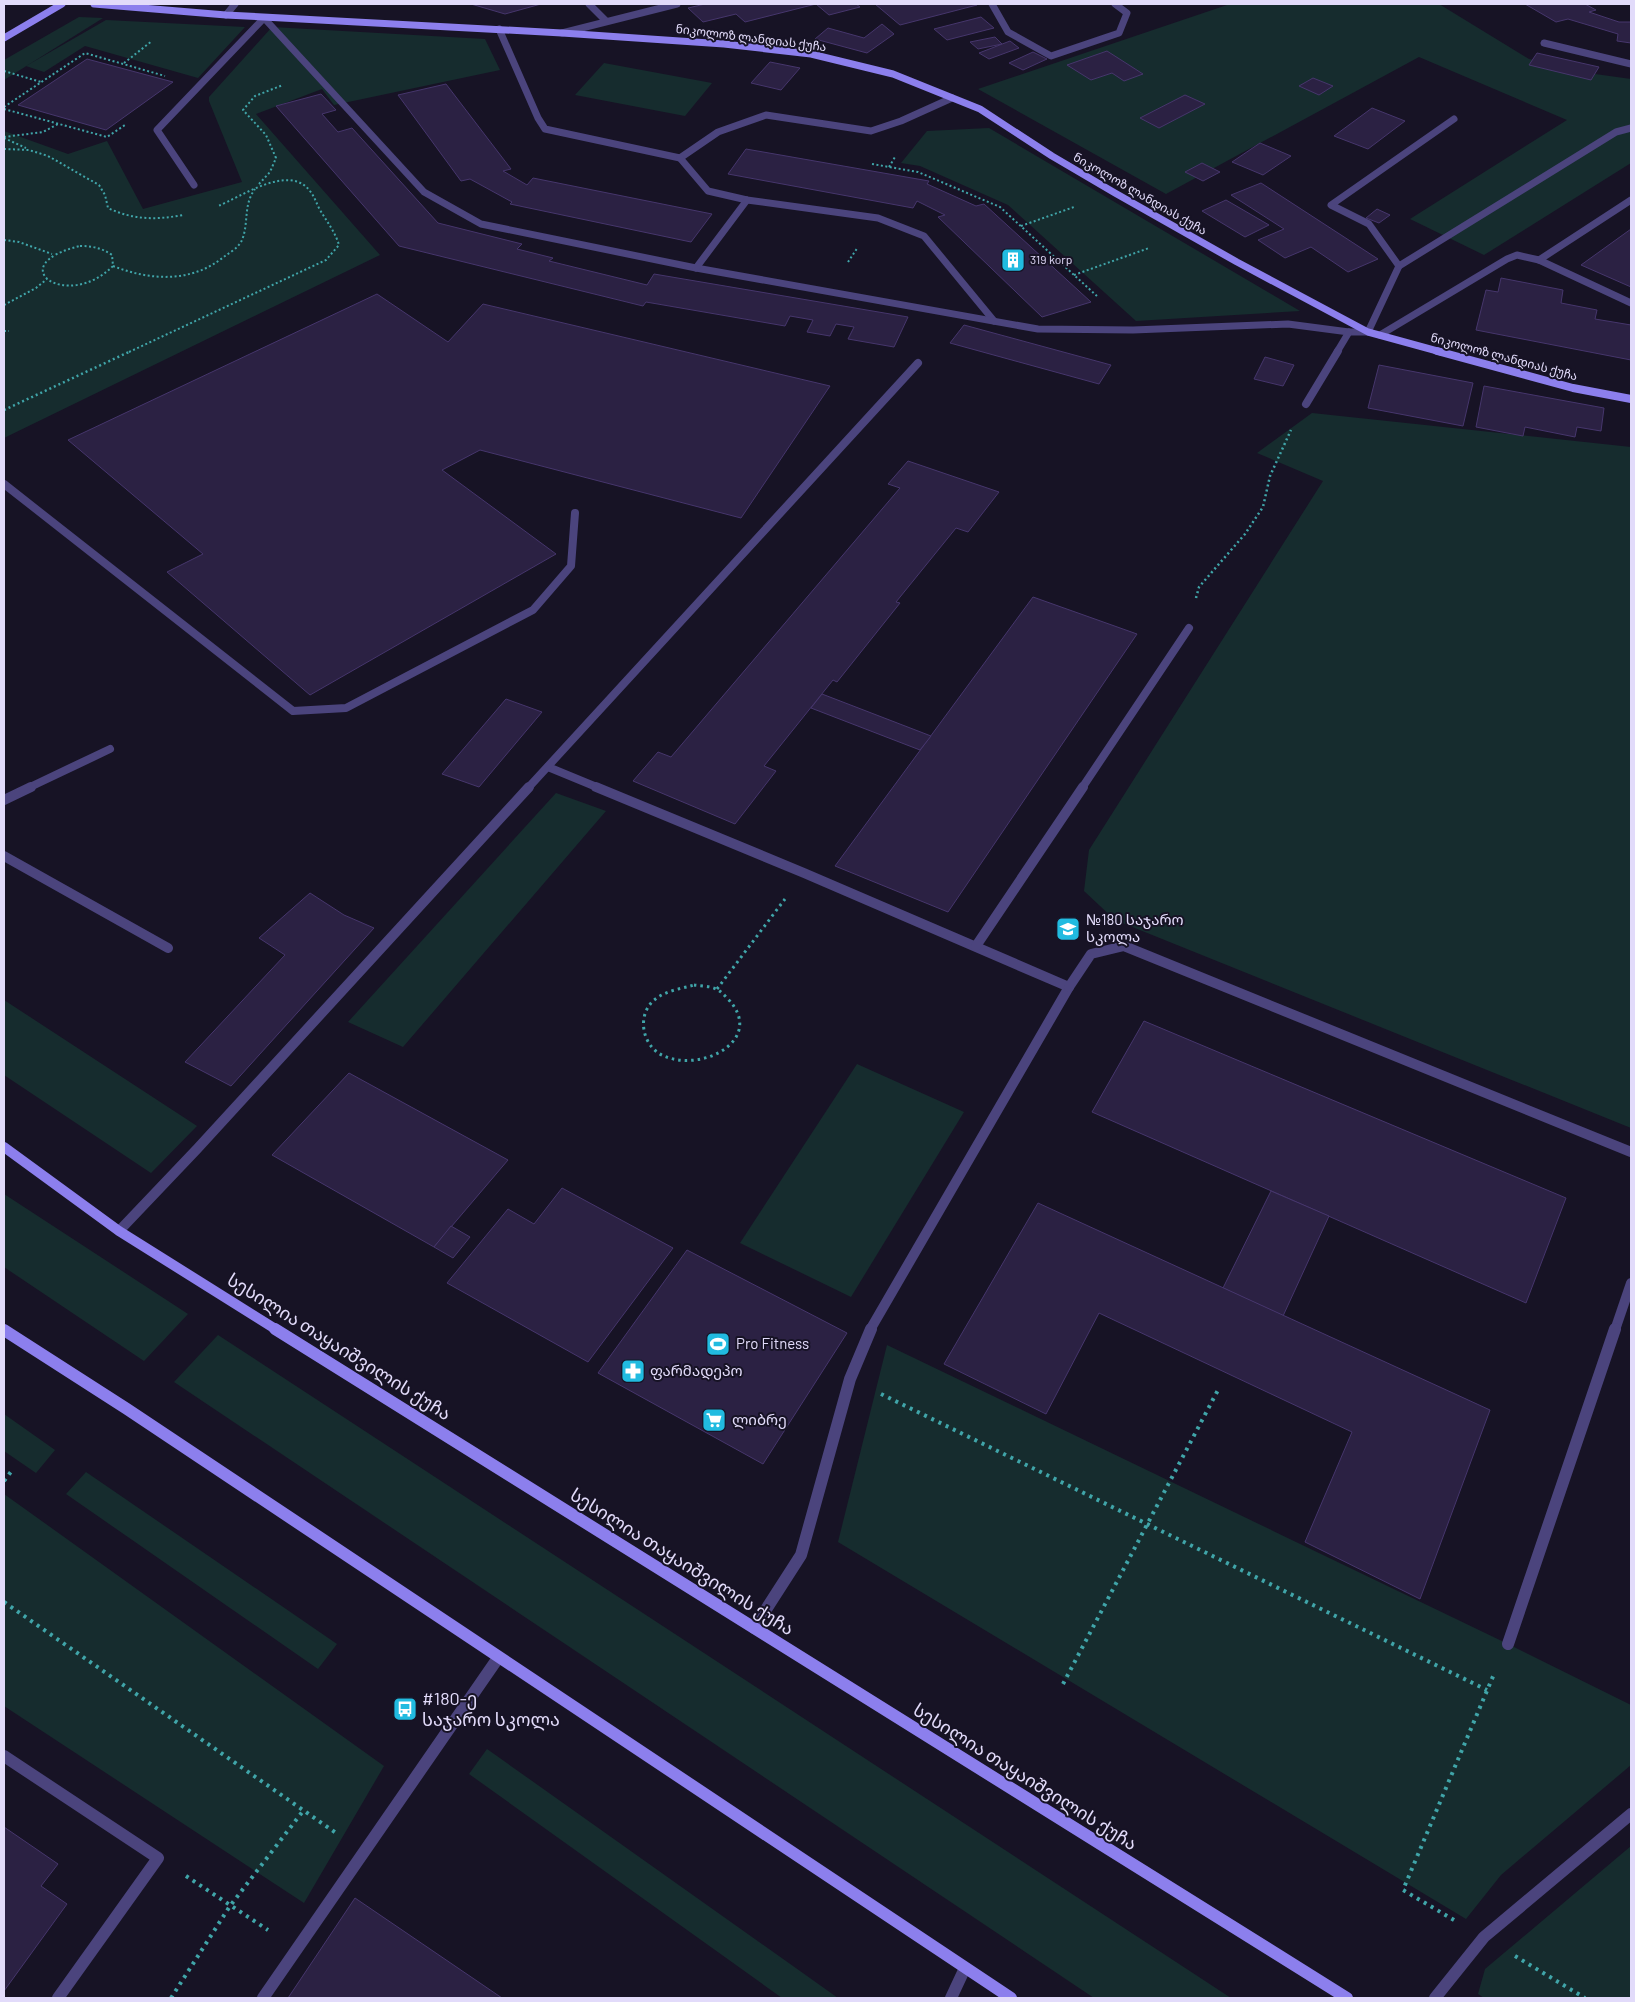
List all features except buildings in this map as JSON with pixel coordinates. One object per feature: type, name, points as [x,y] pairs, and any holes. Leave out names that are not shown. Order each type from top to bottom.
[{"type":"street","points":[[4,38],[62,4]]},
{"type":"street","name":"ნიკოლოზ ლანდიას ქუჩა","points":[[94,4],[226,16],[562,32],[724,44],[811,54],[893,74],[980,109],[1052,156],[1115,193],[1368,332],[1574,388],[1631,399]]},
{"type":"street","points":[[226,16],[235,4]]},
{"type":"street","points":[[589,4],[606,21]]},
{"type":"street","points":[[562,32],[677,4]]},
{"type":"street","points":[[992,4],[1008,32],[1051,56],[1119,33],[1127,13],[1115,4]]},
{"type":"street","points":[[194,185],[157,130],[264,18],[424,192],[481,224],[696,268],[1038,329],[1133,330],[1288,324],[1349,332],[1368,332],[1399,266],[1616,132],[1631,128]]},
{"type":"street","points":[[499,29],[538,118],[545,129],[680,158],[708,191],[746,200],[878,218],[924,236],[994,321]]},
{"type":"street","points":[[1544,43],[1631,64]]},
{"type":"street","points":[[680,158],[718,132],[766,115],[871,131],[901,121],[952,98]]},
{"type":"street","points":[[1399,266],[1369,224],[1331,205],[1454,119]]},
{"type":"street","points":[[696,268],[746,200]]},
{"type":"street","points":[[1539,260],[1631,200]]},
{"type":"street","points":[[1380,336],[1507,258],[1517,255],[1539,260],[1631,303]]},
{"type":"street","points":[[1306,404],[1349,332]]},
{"type":"street","points":[[119,1231],[197,1149],[918,363]]},
{"type":"street","points":[[4,484],[293,711],[346,708],[533,610],[571,566],[575,513]]},
{"type":"street","points":[[976,946],[1189,628]]},
{"type":"street","points":[[4,800],[110,749]]},
{"type":"street","points":[[548,767],[804,873],[1069,987]]},
{"type":"street","points":[[4,856],[168,948]]},
{"type":"street","points":[[754,1628],[801,1555],[850,1379],[870,1328],[1069,987],[1091,954],[1124,946],[1631,1152]]},
{"type":"street","name":"სესილია თაყაიშვილის ქუჩა","points":[[4,1147],[119,1231],[1347,1998]]},
{"type":"street","points":[[1508,1644],[1631,1283]]},
{"type":"street","points":[[4,1330],[127,1409],[1010,1998]]},
{"type":"street","points":[[262,1998],[298,1949],[498,1658]]},
{"type":"street","points":[[4,1756],[158,1858],[58,1998]]},
{"type":"street","points":[[1435,1998],[1484,1937],[1631,1814]]},
{"type":"street","points":[[951,1998],[965,1968]]},
{"type":"path","points":[[4,108],[85,53],[169,77]]},
{"type":"path","points":[[4,70],[42,82]]},
{"type":"path","points":[[113,266],[130,274],[156,278],[193,274],[222,260],[241,242],[249,196],[270,172],[276,158],[266,135],[243,110],[247,101],[262,92],[315,74]]},
{"type":"path","points":[[4,108],[107,137],[131,120]]},
{"type":"path","points":[[4,137],[43,132],[59,124]]},
{"type":"path","points":[[4,137],[29,150],[48,156],[99,184],[105,195],[108,208],[124,217],[152,220],[189,214]]},
{"type":"path","points":[[4,149],[29,150]]},
{"type":"path","points":[[870,164],[918,172],[1000,206],[1133,330]]},
{"type":"path","points":[[4,410],[326,260],[339,245],[336,232],[325,218],[310,189],[294,181],[271,181],[227,203],[212,208]]},
{"type":"path","points":[[1021,226],[1115,193]]},
{"type":"path","points":[[828,292],[878,218]]},
{"type":"path","points":[[1074,275],[1187,234]]},
{"type":"path","points":[[4,240],[19,242],[53,255]]},
{"type":"path","points":[[80,246],[100,248],[112,255],[114,260],[113,266],[108,273],[100,278],[77,285],[54,283],[47,279],[42,268],[44,262],[53,255],[69,248],[80,246]]},
{"type":"path","points":[[4,305],[36,288],[47,279]]},
{"type":"path","points":[[4,330],[9,330]]},
{"type":"path","points":[[1189,628],[1199,587],[1245,534],[1263,507],[1270,476],[1285,440],[1306,404]]},
{"type":"path","points":[[717,989],[804,873]]},
{"type":"path","points":[[694,985],[717,989],[733,1003],[739,1015],[739,1027],[735,1040],[725,1050],[711,1058],[687,1062],[664,1057],[652,1048],[644,1037],[642,1025],[645,1012],[652,1001],[664,992],[679,986],[694,985]]},
{"type":"path","points":[[850,1379],[1487,1690]]},
{"type":"path","points":[[1063,1684],[1218,1390]]},
{"type":"path","points":[[4,1480],[13,1469]]},
{"type":"path","points":[[4,1602],[363,1852]]},
{"type":"path","points":[[1402,1890],[1508,1644]]},
{"type":"path","points":[[171,1998],[230,1906],[303,1811]]},
{"type":"path","points":[[158,1858],[298,1949]]},
{"type":"green space","points":[[1230,4],[1439,4],[1529,59],[1588,73],[1631,79],[1631,163],[1484,255],[1410,219],[1567,120],[1419,57],[1166,194],[978,89]]},
{"type":"green space","points":[[79,17],[103,18],[4,80],[4,60]]},
{"type":"green space","points":[[106,20],[245,27],[198,78],[85,46],[44,72],[26,66]]},
{"type":"green space","points":[[272,27],[485,39],[500,70],[334,105],[322,89],[256,114],[380,255],[4,438],[4,131],[68,154],[107,141],[143,209],[242,182],[209,97]]},
{"type":"green space","points":[[604,63],[712,83],[685,116],[575,95]]},
{"type":"green space","points":[[989,128],[1300,311],[1136,321],[1008,205],[920,166],[901,163],[927,131]]},
{"type":"green space","points":[[1312,413],[1631,447],[1631,1128],[1115,920],[1084,891],[1089,850],[1323,481],[1257,453]]},
{"type":"green space","points":[[556,793],[606,811],[403,1047],[348,1022]]},
{"type":"green space","points":[[4,1000],[197,1126],[151,1173],[4,1075]]},
{"type":"green space","points":[[857,1064],[964,1112],[851,1297],[740,1243]]},
{"type":"green space","points":[[4,1194],[188,1314],[144,1361],[4,1267]]},
{"type":"green space","points":[[218,1335],[1231,1998],[1094,1998],[174,1382]]},
{"type":"green space","points":[[887,1345],[1631,1705],[1631,1765],[1501,1875],[1466,1919],[838,1542]]},
{"type":"green space","points":[[4,1414],[55,1450],[36,1473],[4,1451]]},
{"type":"green space","points":[[86,1472],[337,1644],[318,1669],[66,1494]]},
{"type":"green space","points":[[4,1494],[384,1766],[304,1903],[4,1706]]},
{"type":"green space","points":[[487,1749],[838,1998],[782,1998],[469,1774]]},
{"type":"green space","points":[[1631,1846],[1631,1998],[1484,1998],[1478,1994],[1485,1969]]},
{"type":"place","name":"319 korp","points":[[1013,260]]},
{"type":"place","name":"№180 საჯარო სკოლა","points":[[1068,929]]},
{"type":"place","name":"Pro Fitness","points":[[718,1344]]},
{"type":"place","name":"ფარმადეპო","points":[[633,1371]]},
{"type":"place","name":"ლიბრე","points":[[714,1420]]},
{"type":"place","name":"#180-ე საჯარო სკოლა","points":[[405,1709]]}]
